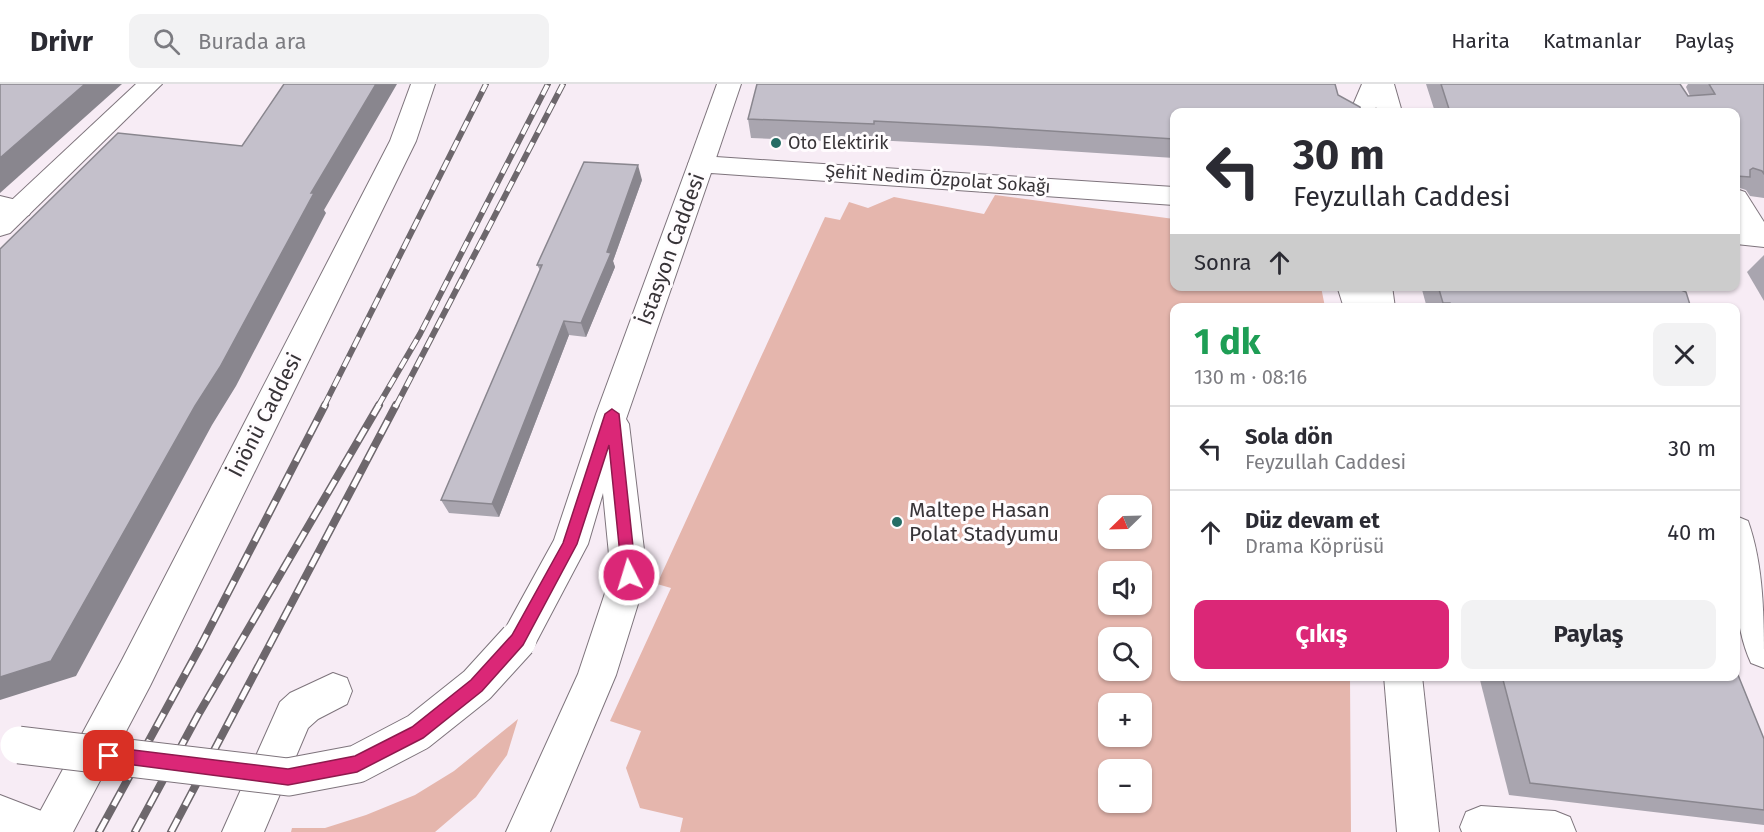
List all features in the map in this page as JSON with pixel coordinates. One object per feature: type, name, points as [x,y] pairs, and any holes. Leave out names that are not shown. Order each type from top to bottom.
[{"type":"main road","points":[[6,214],[150,84]]},
{"type":"main road","name":"İnönü Caddesi","points":[[50,832],[136,673],[398,151],[423,84]]},
{"type":"main road","name":"İstasyon Caddesi","points":[[10,743],[288,777],[357,764],[418,732],[477,685],[518,640],[570,544],[612,414],[729,84]]},
{"type":"main road","points":[[1364,108],[1374,84]]},
{"type":"main road","points":[[1382,84],[1389,108]]},
{"type":"main road","name":"Şehit Nedim Özpolat Sokağı","points":[[701,164],[870,173],[1170,196]]},
{"type":"main road","points":[[1740,207],[1753,237]]},
{"type":"main road","points":[[532,831],[597,675],[629,575],[612,414]]},
{"type":"main road","points":[[1740,548],[1764,651]]},
{"type":"main road","points":[[1403,681],[1418,832]]},
{"type":"main road","points":[[243,832],[294,715],[304,706],[333,691]]},
{"type":"main road","points":[[0,816],[42,832]]},
{"type":"main road","points":[[1481,827],[1556,832]]},
{"type":"shaded area","name":"Maltepe Hasan Polat Stadyumu","points":[[995,195],[1170,218],[1170,291],[1322,291],[1324,303],[1170,303],[1170,681],[1350,681],[1351,832],[680,832],[683,818],[640,808],[626,768],[641,731],[610,721],[671,588],[657,584],[825,217],[840,220],[849,202],[868,208],[894,197],[984,214]]},
{"type":"shaded area","points":[[518,719],[507,755],[476,797],[435,832],[291,832],[292,828],[325,828],[366,815],[415,795],[454,771]]},
{"type":"building","points":[[0,84],[85,84],[0,158]]},
{"type":"building","points":[[284,84],[376,84],[311,193],[314,193],[220,367],[195,406],[51,661],[0,677],[0,249],[118,133],[242,146]]},
{"type":"building","points":[[757,84],[1335,84],[1338,95],[1360,108],[1170,108],[1170,139],[874,121],[874,124],[748,119]]},
{"type":"building","points":[[1441,84],[1680,84],[1688,96],[1715,94],[1709,84],[1764,84],[1764,174],[1753,168],[1750,170],[1750,177],[1740,176],[1740,108],[1449,108]]},
{"type":"building","points":[[584,162],[638,165],[607,252],[611,253],[581,323],[564,321],[492,504],[441,500],[542,265],[537,265]]},
{"type":"building","points":[[1439,291],[1684,291],[1689,303],[1450,303],[1443,303]]},
{"type":"building","points":[[1740,680],[1764,739],[1764,810],[1530,783],[1503,681]]},
{"type":"railway","points":[[324,406],[486,84]]},
{"type":"railway","points":[[378,406],[420,334],[548,84]]},
{"type":"railway","points":[[396,406],[563,84]]},
{"type":"railway","points":[[99,832],[200,647],[325,405]]},
{"type":"railway","points":[[135,832],[198,715],[379,405]]},
{"type":"railway","points":[[171,832],[396,405]]},
{"type":"place","name":"Oto Elektirik","points":[[776,143]]},
{"type":"place","name":"Maltepe Hasan Polat Stadyumu","points":[[897,522]]},
{"type":"route","points":[[109,756],[288,777],[357,764],[418,732],[477,685],[518,640],[570,544],[612,414],[629,575]]}]
